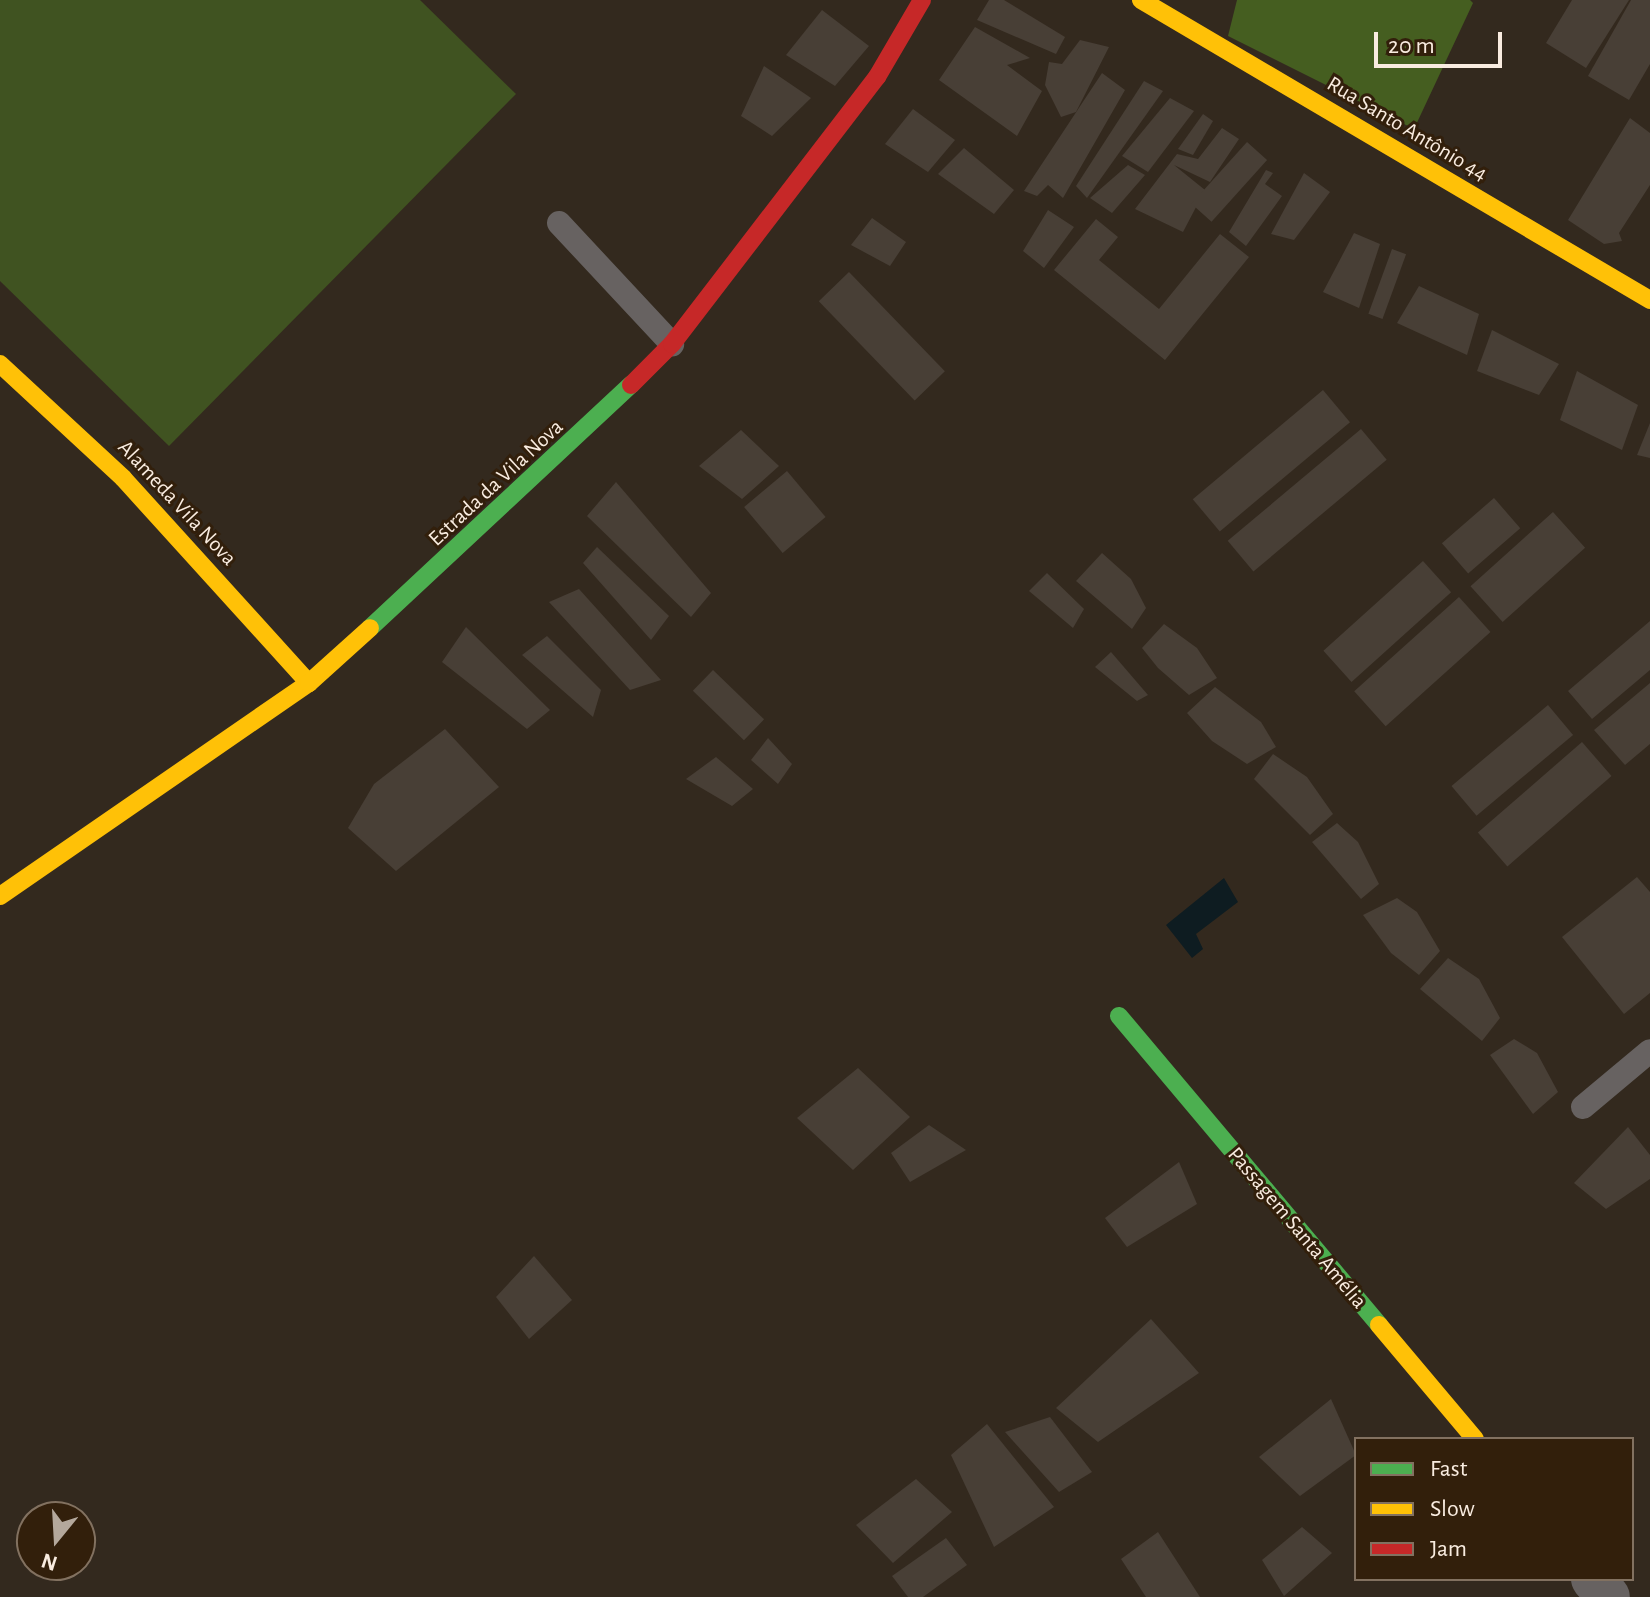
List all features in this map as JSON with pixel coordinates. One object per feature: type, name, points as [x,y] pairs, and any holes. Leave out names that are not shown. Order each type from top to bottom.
[{"type":"street","name":"Estrada da Vila Nova","points":[[0,896],[309,683],[525,491],[672,344],[868,89],[922,0]]},
{"type":"street","name":"Rua Santo Antônio 44","points":[[1141,0],[1650,300]]},
{"type":"street","name":"Alameda Vila Nova","points":[[0,364],[123,478],[309,683]]},
{"type":"street","name":"Passagem Santa Amélia","points":[[1119,1016],[1473,1437]]},
{"type":"street","points":[[1595,1581],[1608,1597]]},
{"type":"lane","points":[[559,223],[672,344]]},
{"type":"lane","points":[[1583,1107],[1650,1051]]},
{"type":"green space","points":[[0,0],[420,0],[516,94],[169,446],[0,281]]},
{"type":"green space","points":[[1237,0],[1470,0],[1473,3],[1414,129],[1228,36]]},
{"type":"shaded area","points":[[1224,878],[1238,902],[1196,934],[1203,949],[1192,958],[1166,925]]},
{"type":"building","points":[[989,0],[1004,0],[1065,37],[1056,54],[977,20]]},
{"type":"building","points":[[1572,0],[1629,0],[1586,68],[1546,43]]},
{"type":"building","points":[[1631,0],[1650,0],[1650,64],[1629,100],[1588,76]]},
{"type":"building","points":[[822,10],[869,46],[835,86],[786,55]]},
{"type":"building","points":[[975,27],[1030,58],[1007,65],[1042,91],[1017,136],[939,80]]},
{"type":"building","points":[[1080,40],[1109,47],[1076,112],[1061,117],[1045,85],[1049,62],[1062,64]]},
{"type":"building","points":[[764,66],[811,98],[772,136],[741,116]]},
{"type":"building","points":[[1102,73],[1125,90],[1063,198],[1048,185],[1037,196],[1024,191]]},
{"type":"building","points":[[1144,81],[1163,91],[1087,198],[1076,186]]},
{"type":"building","points":[[1170,98],[1194,111],[1148,172],[1122,156]]},
{"type":"building","points":[[913,109],[955,140],[928,172],[885,144]]},
{"type":"building","points":[[1203,114],[1213,121],[1193,155],[1178,149]]},
{"type":"building","points":[[1630,118],[1650,133],[1650,185],[1619,233],[1622,241],[1604,244],[1568,220]]},
{"type":"building","points":[[1222,128],[1239,139],[1210,182],[1174,165],[1205,190],[1183,232],[1135,209],[1177,154],[1198,159]]},
{"type":"building","points":[[1247,142],[1267,160],[1212,222],[1191,204]]},
{"type":"building","points":[[964,148],[1014,190],[994,214],[938,174]]},
{"type":"building","points":[[1128,165],[1145,175],[1112,213],[1090,198]]},
{"type":"building","points":[[1266,170],[1273,173],[1265,184],[1282,196],[1246,246],[1229,232]]},
{"type":"building","points":[[1304,173],[1330,192],[1294,240],[1271,234]]},
{"type":"building","points":[[1048,210],[1074,227],[1044,268],[1023,251]]},
{"type":"building","points":[[872,218],[906,242],[890,266],[851,245]]},
{"type":"building","points":[[1096,219],[1118,237],[1099,260],[1159,309],[1220,234],[1249,257],[1165,360],[1054,270]]},
{"type":"building","points":[[1354,233],[1380,244],[1359,308],[1323,292]]},
{"type":"building","points":[[1392,249],[1406,254],[1382,319],[1368,314]]},
{"type":"building","points":[[849,272],[945,371],[915,400],[819,301]]},
{"type":"building","points":[[1419,286],[1479,314],[1467,355],[1397,323]]},
{"type":"building","points":[[1492,330],[1559,364],[1539,395],[1477,371]]},
{"type":"building","points":[[1577,371],[1638,405],[1622,450],[1560,420]]},
{"type":"building","points":[[1323,390],[1350,422],[1220,531],[1193,499]]},
{"type":"building","points":[[1650,423],[1650,458],[1637,455]]},
{"type":"building","points":[[1361,429],[1387,460],[1253,571],[1228,541]]},
{"type":"building","points":[[741,430],[779,466],[742,499],[699,466]]},
{"type":"building","points":[[787,471],[826,517],[783,553],[744,507]]},
{"type":"building","points":[[616,482],[711,593],[691,617],[587,516]]},
{"type":"building","points":[[1494,498],[1520,528],[1468,573],[1442,543]]},
{"type":"building","points":[[1553,512],[1585,548],[1503,622],[1471,586]]},
{"type":"building","points":[[597,547],[669,616],[651,640],[583,563]]},
{"type":"building","points":[[1102,553],[1131,579],[1146,608],[1132,629],[1076,581]]},
{"type":"building","points":[[1423,561],[1451,592],[1352,682],[1323,651]]},
{"type":"building","points":[[1047,573],[1084,609],[1073,628],[1029,591]]},
{"type":"building","points":[[579,589],[661,680],[630,690],[549,602]]},
{"type":"building","points":[[1459,597],[1490,632],[1386,726],[1354,691]]},
{"type":"building","points":[[1650,621],[1650,670],[1592,719],[1568,691]]},
{"type":"building","points":[[1164,624],[1197,648],[1217,678],[1189,695],[1158,668],[1142,648]]},
{"type":"building","points":[[466,627],[550,710],[527,729],[442,662]]},
{"type":"building","points":[[547,636],[601,690],[593,717],[522,655]]},
{"type":"building","points":[[1111,652],[1148,695],[1137,701],[1095,667]]},
{"type":"building","points":[[713,670],[764,719],[744,740],[693,691]]},
{"type":"building","points":[[1650,683],[1650,744],[1625,765],[1594,730]]},
{"type":"building","points":[[1215,687],[1261,722],[1276,747],[1247,764],[1212,741],[1187,713]]},
{"type":"building","points":[[1548,705],[1573,735],[1477,816],[1451,786]]},
{"type":"building","points":[[445,729],[499,787],[396,871],[348,828],[374,784]]},
{"type":"building","points":[[768,738],[792,764],[778,784],[751,760]]},
{"type":"building","points":[[1582,742],[1612,776],[1507,866],[1478,833]]},
{"type":"building","points":[[1273,754],[1307,777],[1333,814],[1310,835],[1254,779]]},
{"type":"building","points":[[716,757],[753,789],[732,806],[686,779]]},
{"type":"building","points":[[1337,823],[1358,842],[1379,884],[1361,899],[1312,842]]},
{"type":"building","points":[[1637,877],[1650,892],[1650,993],[1624,1014],[1562,937]]},
{"type":"building","points":[[1397,898],[1417,912],[1440,951],[1419,975],[1391,953],[1363,915]]},
{"type":"building","points":[[1448,958],[1479,979],[1500,1018],[1482,1041],[1420,989]]},
{"type":"building","points":[[1514,1039],[1537,1053],[1558,1092],[1533,1114],[1490,1055]]},
{"type":"building","points":[[858,1068],[910,1117],[853,1170],[797,1118]]},
{"type":"building","points":[[929,1125],[966,1150],[910,1182],[891,1153]]},
{"type":"building","points":[[1628,1127],[1650,1155],[1650,1179],[1606,1209],[1574,1183]]},
{"type":"building","points":[[1179,1162],[1197,1204],[1127,1247],[1105,1218]]},
{"type":"building","points":[[534,1256],[572,1300],[529,1339],[496,1297]]},
{"type":"building","points":[[1151,1319],[1199,1373],[1098,1442],[1056,1408]]},
{"type":"building","points":[[1331,1399],[1354,1451],[1354,1456],[1300,1496],[1259,1457]]},
{"type":"building","points":[[1050,1417],[1092,1472],[1059,1492],[1005,1432]]},
{"type":"building","points":[[987,1424],[1054,1507],[994,1547],[951,1455]]},
{"type":"building","points":[[916,1479],[952,1512],[893,1563],[856,1525]]},
{"type":"building","points":[[1302,1527],[1332,1553],[1284,1596],[1262,1560]]},
{"type":"building","points":[[1158,1532],[1200,1597],[1146,1597],[1121,1559]]},
{"type":"building","points":[[946,1538],[967,1565],[923,1597],[908,1597],[892,1576]]},
{"type":"traffic: fast","points":[[370,628],[631,385]]},
{"type":"traffic: fast","points":[[1119,1016],[1379,1325]]},
{"type":"traffic: slow","points":[[1141,0],[1650,300]]},
{"type":"traffic: slow","points":[[0,364],[123,478],[309,683]]},
{"type":"traffic: slow","points":[[0,896],[309,683],[370,628]]},
{"type":"traffic: slow","points":[[1379,1325],[1473,1437]]},
{"type":"traffic: jam","points":[[631,385],[672,344],[877,77],[922,0]]}]
